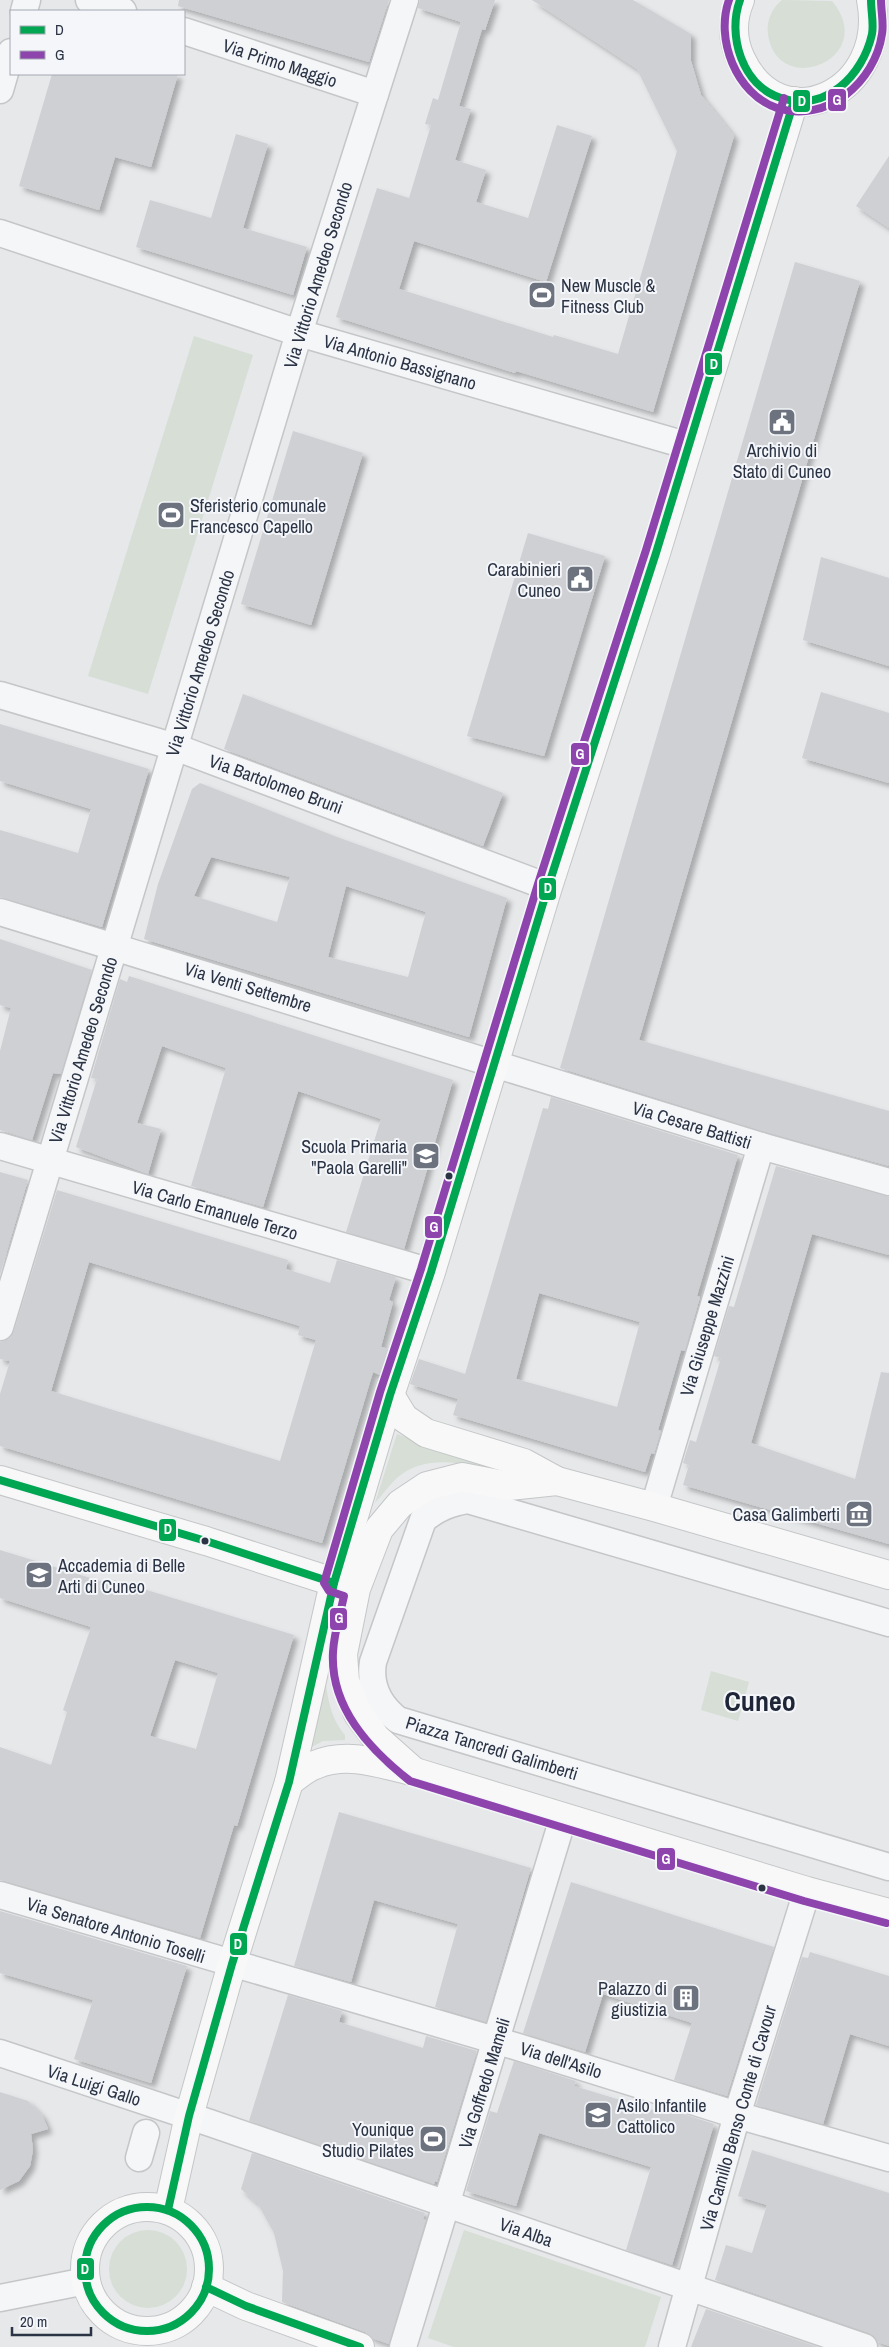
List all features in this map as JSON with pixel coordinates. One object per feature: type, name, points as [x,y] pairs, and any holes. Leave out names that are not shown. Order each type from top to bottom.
[{"type":"street","points":[[89,0],[120,10]]},
{"type":"street","name":"Via Vittorio Amedeo Secondo","points":[[0,1327],[299,334],[406,0]]},
{"type":"street","points":[[733,3],[735,43],[745,68],[758,84],[775,95],[794,101],[818,101],[840,93],[858,79],[880,68],[876,15],[871,0]]},
{"type":"street","name":"Via Primo Maggio","points":[[185,31],[376,94]]},
{"type":"street","points":[[0,90],[10,55]]},
{"type":"street","points":[[390,1395],[431,1272],[548,887],[689,446],[794,101]]},
{"type":"street","name":"Via Antonio Bassignano","points":[[0,233],[299,334],[689,446]]},
{"type":"street","name":"Via Bartolomeo Bruni","points":[[0,695],[175,747],[548,887]]},
{"type":"street","name":"Via Venti Settembre","points":[[0,912],[495,1064]]},
{"type":"street","name":"Via Cesare Battisti","points":[[495,1064],[761,1146],[889,1182]]},
{"type":"street","name":"Via Carlo Emanuele Terzo","points":[[0,1146],[431,1272]]},
{"type":"street","name":"Via Giuseppe Mazzini","points":[[654,1506],[761,1146]]},
{"type":"street","name":"Piazza Tancredi Galimberti","points":[[390,1395],[404,1418],[426,1433],[524,1463],[557,1481],[654,1506],[889,1575]]},
{"type":"street","name":"Piazza Tancredi Galimberti","points":[[289,1782],[345,1586],[390,1395]]},
{"type":"street","name":"Piazza Tancredi Galimberti","points":[[415,1772],[376,1738],[358,1714],[345,1681],[343,1654],[345,1586],[379,1529],[400,1504],[427,1486],[462,1477],[509,1486],[557,1481]]},
{"type":"street","points":[[0,1480],[206,1540],[345,1586]]},
{"type":"street","name":"Piazza Tancredi Galimberti","points":[[889,1623],[468,1500],[450,1503],[435,1510],[423,1520],[373,1662],[371,1675],[377,1696],[385,1710],[398,1720],[889,1867]]},
{"type":"street","name":"Piazza Tancredi Galimberti","points":[[289,1782],[313,1765],[334,1759],[352,1758],[415,1772],[807,1891],[889,1913]]},
{"type":"street","points":[[168,2210],[189,2116],[232,1964],[289,1782]]},
{"type":"street","name":"Via Goffredo Mameli","points":[[403,2347],[563,1818]]},
{"type":"street","name":"Via Camillo Benso Conte di Cavour","points":[[672,2347],[690,2288],[736,2115],[807,1891]]},
{"type":"street","name":"Via Senatore Antonio Toselli","points":[[0,1895],[232,1964]]},
{"type":"street","name":"Via dell'Asilo","points":[[232,1964],[736,2115],[889,2158]]},
{"type":"street","name":"Via Luigi Gallo","points":[[0,2053],[189,2116]]},
{"type":"street","name":"Via Alba","points":[[189,2116],[447,2206],[864,2347]]},
{"type":"street","points":[[139,2158],[146,2134]]},
{"type":"street","points":[[149,2207],[168,2210],[184,2219],[198,2233],[206,2250],[209,2269],[206,2288],[198,2304],[185,2318],[169,2327],[129,2338],[98,2306],[86,2281],[86,2262],[90,2244],[100,2228],[114,2216],[131,2209],[149,2207]]},
{"type":"street","points":[[0,2298],[86,2281]]},
{"type":"street","points":[[206,2288],[246,2306],[360,2347]]},
{"type":"shaded area","points":[[782,0],[832,1],[843,22],[844,40],[835,54],[821,64],[805,68],[789,65],[775,54],[768,34],[768,24],[773,11]]},
{"type":"shaded area","name":"Sferisterio comunale Francesco Capello","points":[[194,336],[253,355],[148,694],[88,676]]},
{"type":"shaded area","points":[[397,1434],[436,1448],[507,1468],[506,1473],[465,1464],[437,1462],[423,1464],[410,1469],[398,1477],[375,1503]]},
{"type":"shaded area","points":[[324,1669],[332,1713],[345,1735],[345,1740],[323,1741],[310,1748]]},
{"type":"shaded area","points":[[711,1671],[749,1682],[738,1721],[701,1710]]},
{"type":"shaded area","points":[[148,2230],[163,2233],[180,2247],[184,2254],[187,2269],[184,2284],[170,2301],[163,2305],[148,2308],[133,2305],[116,2291],[112,2284],[109,2269],[112,2254],[126,2237],[133,2233]]},
{"type":"shaded area","points":[[464,2230],[661,2297],[645,2347],[454,2347],[428,2338]]},
{"type":"building","points":[[179,0],[389,0],[369,62],[178,6]]},
{"type":"building","points":[[420,0],[495,0],[485,30],[482,29],[459,106],[471,109],[455,160],[486,170],[476,202],[528,218],[557,125],[592,136],[546,282],[414,241],[399,289],[553,337],[554,335],[618,354],[677,151],[637,69],[532,0],[633,0],[691,34],[691,61],[701,95],[734,136],[653,412],[516,371],[515,373],[336,317],[377,188],[409,198],[431,125],[425,124],[433,98],[438,100],[461,22],[418,8]]},
{"type":"building","points":[[52,75],[178,75],[151,167],[115,157],[99,210],[19,186]]},
{"type":"building","points":[[236,134],[268,144],[243,228],[307,247],[293,295],[136,247],[150,200],[211,218]]},
{"type":"building","points":[[889,156],[889,228],[856,206]]},
{"type":"building","points":[[795,262],[860,281],[639,1040],[889,1111],[889,1166],[765,1132],[560,1068]]},
{"type":"building","points":[[293,431],[363,453],[311,625],[241,604]]},
{"type":"building","points":[[528,533],[605,556],[544,756],[467,736]]},
{"type":"building","points":[[821,557],[889,578],[889,666],[803,640]]},
{"type":"building","points":[[821,692],[889,713],[889,783],[802,758]]},
{"type":"building","points":[[243,694],[503,793],[483,846],[224,749]]},
{"type":"building","points":[[0,724],[149,769],[102,927],[0,897],[0,830],[78,853],[91,809],[0,781]]},
{"type":"building","points":[[200,783],[337,837],[507,898],[469,1037],[144,939],[158,884],[192,789]],"holes":[[[211,857],[290,877],[277,922],[194,896]],[[346,886],[426,912],[408,977],[328,957]]]},
{"type":"building","points":[[0,939],[92,970],[61,1074],[53,1073],[32,1140],[0,1130],[0,1051],[11,1008],[0,1005]]},
{"type":"building","points":[[129,976],[453,1080],[404,1249],[346,1232],[381,1119],[298,1091],[263,1207],[191,1186],[226,1068],[162,1046],[137,1123],[161,1129],[148,1174],[76,1147],[97,1079],[91,1078],[120,979],[127,982]]},
{"type":"building","points":[[551,1097],[738,1155],[697,1296],[700,1297],[685,1351],[681,1350],[658,1430],[661,1431],[654,1454],[651,1453],[645,1472],[453,1415],[458,1399],[410,1384],[419,1359],[465,1374],[543,1108],[548,1109]],"holes":[[[539,1293],[640,1322],[617,1407],[516,1379]]]},
{"type":"building","points":[[776,1166],[889,1197],[889,1255],[812,1234],[751,1443],[855,1479],[881,1372],[889,1373],[889,1544],[683,1485],[689,1465],[683,1463],[690,1440],[696,1442],[721,1358],[714,1356],[729,1306],[734,1307]]},
{"type":"building","points":[[0,1172],[28,1180],[0,1275]]},
{"type":"building","points":[[57,1190],[288,1260],[286,1269],[330,1283],[337,1260],[396,1277],[389,1300],[393,1302],[381,1347],[389,1349],[380,1375],[373,1372],[322,1543],[0,1446],[0,1394],[10,1361],[0,1359],[0,1342],[10,1338],[14,1331]],"holes":[[[89,1262],[300,1326],[298,1335],[316,1340],[280,1461],[51,1391]]]},
{"type":"building","points":[[0,1550],[113,1585],[114,1580],[294,1635],[237,1826],[234,1825],[200,1938],[0,1880],[0,1747],[51,1765],[67,1712],[63,1710],[91,1627],[0,1598]],"holes":[[[175,1660],[218,1673],[196,1749],[150,1736]]]},
{"type":"building","points":[[339,1812],[531,1868],[486,2022],[435,2007],[458,1924],[374,1900],[351,1982],[294,1966]]},
{"type":"building","name":"Palazzo di giustizia","points":[[571,1882],[774,1947],[727,2096],[674,2080],[692,2023],[603,1994],[585,2052],[523,2033]]},
{"type":"building","points":[[0,1911],[187,1966],[151,2083],[74,2059],[93,2000],[0,1973]]},
{"type":"building","points":[[810,1952],[889,1976],[889,2046],[850,2034],[823,2124],[756,2105],[802,1957],[808,1958]]},
{"type":"building","points":[[288,1995],[342,2011],[339,2022],[423,2048],[426,2036],[477,2051],[437,2182],[435,2181],[434,2184],[249,2121]]},
{"type":"building","points":[[514,2061],[576,2081],[574,2086],[663,2113],[665,2108],[714,2124],[672,2265],[626,2250],[651,2167],[539,2133],[516,2206],[466,2191],[490,2111],[497,2113]]},
{"type":"building","points":[[0,2092],[28,2101],[42,2115],[48,2129],[31,2134],[33,2150],[30,2166],[19,2181],[0,2190]]},
{"type":"building","points":[[752,2150],[889,2193],[889,2346],[878,2342],[869,2333],[715,2280],[726,2245],[752,2253],[767,2205],[738,2196]]},
{"type":"building","points":[[252,2153],[425,2213],[423,2219],[426,2220],[389,2344],[372,2338],[365,2332],[282,2302],[283,2271],[274,2233],[258,2204],[241,2189]]},
{"type":"building","points":[[706,2309],[818,2347],[691,2347]]},
{"type":"transit line","name":"G","points":[[729,0],[725,15],[727,48],[740,78],[750,91],[763,101],[777,108],[796,111],[814,110],[830,104],[846,95],[859,83],[870,68],[878,52],[883,30],[881,0]]},
{"type":"transit line","name":"D","points":[[740,0],[735,28],[741,58],[747,71],[756,83],[768,92],[781,98],[797,101],[813,100],[827,95],[840,87],[851,76],[860,63],[872,34],[871,0]]},
{"type":"transit line","name":"G","points":[[784,98],[646,550],[538,884],[421,1269],[380,1392],[324,1583],[329,1591],[344,1596],[333,1652],[334,1672],[338,1691],[345,1709],[367,1741],[410,1781],[804,1901],[886,1923]]},
{"type":"transit line","name":"D","points":[[168,2210],[189,2116],[232,1964],[289,1782],[334,1583],[390,1395],[431,1272],[548,887],[656,553],[794,101]]},
{"type":"transit line","name":"D","points":[[0,1480],[206,1541],[334,1583]]},
{"type":"transit line","name":"D","points":[[147,2207],[171,2212],[191,2225],[204,2245],[209,2269],[204,2293],[191,2313],[171,2326],[147,2331],[123,2326],[103,2313],[90,2293],[85,2269],[90,2245],[103,2225],[123,2212],[147,2207]]},
{"type":"transit line","name":"D","points":[[206,2287],[246,2306],[360,2347]]},
{"type":"place","name":"New Muscle & Fitness Club","points":[[542,295]]},
{"type":"place","name":"Archivio di Stato di Cuneo","points":[[782,422]]},
{"type":"place","name":"Sferisterio comunale Francesco Capello","points":[[171,515]]},
{"type":"place","name":"Carabinieri Cuneo","points":[[580,579]]},
{"type":"place","name":"Scuola Primaria \"Paola Garelli\"","points":[[426,1156]]},
{"type":"place","name":"Casa Galimberti","points":[[859,1514]]},
{"type":"place","name":"Accademia di Belle Arti di Cuneo","points":[[39,1575]]},
{"type":"place","name":"Palazzo di giustizia","points":[[686,1998]]},
{"type":"place","name":"Asilo Infantile Cattolico","points":[[598,2115]]},
{"type":"place","name":"Younique Studio Pilates","points":[[433,2139]]},
{"type":"district","name":"Cuneo","points":[[760,1701]]}]
